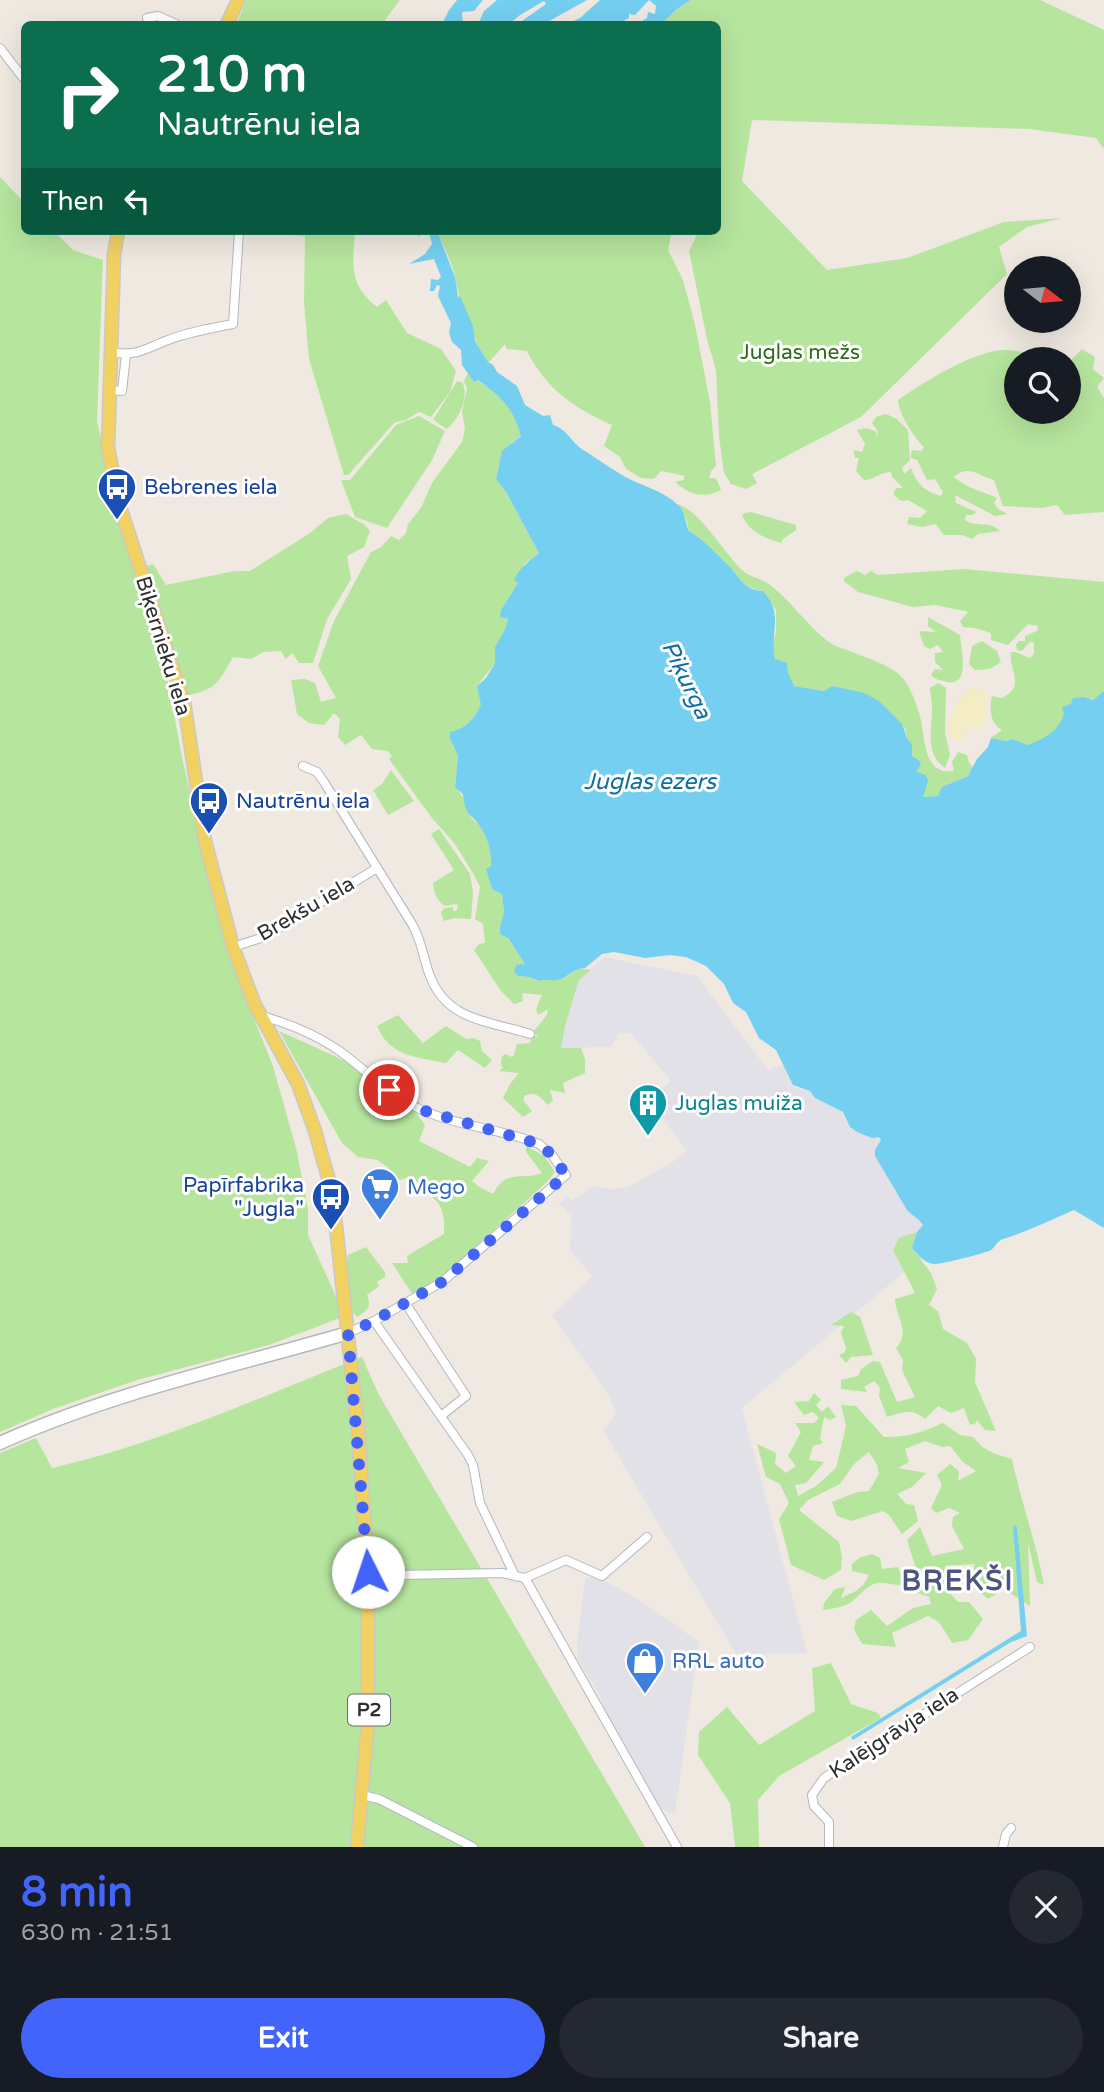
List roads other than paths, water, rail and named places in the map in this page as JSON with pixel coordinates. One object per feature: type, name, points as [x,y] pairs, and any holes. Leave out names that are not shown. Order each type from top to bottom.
[{"type":"main road","points":[[228,21],[238,0]]},
{"type":"main road","name":"Biķernieku iela","points":[[117,235],[114,255],[108,448],[119,503],[184,702],[205,841],[233,947],[245,982],[298,1084],[318,1143],[332,1198],[341,1256],[348,1333]]},
{"type":"main road","points":[[0,1443],[133,1392],[348,1333]]},
{"type":"main road","name":"P2","points":[[348,1333],[368,1572],[369,1721],[357,1847]]},
{"type":"street","points":[[147,18],[158,16],[169,21]]},
{"type":"street","points":[[0,48],[21,75]]},
{"type":"street","points":[[110,352],[138,354],[169,340],[233,324],[239,235]]},
{"type":"street","points":[[109,390],[122,391],[126,355]]},
{"type":"street","name":"Brekšu iela","points":[[303,766],[311,767],[317,772],[418,934],[434,986],[448,1006],[464,1014],[530,1034]]},
{"type":"street","name":"Brekšu iela","points":[[233,947],[264,937],[377,868]]},
{"type":"street","points":[[262,1016],[291,1025],[316,1037],[339,1051],[401,1099],[422,1110],[539,1144],[552,1155],[566,1175],[453,1273],[406,1304],[348,1333]]},
{"type":"street","points":[[406,1304],[466,1396],[441,1416]]},
{"type":"street","points":[[374,1321],[473,1465],[480,1503],[515,1576]]},
{"type":"street","points":[[368,1572],[398,1575],[502,1573],[525,1578],[566,1560],[602,1576],[647,1536]]},
{"type":"street","points":[[525,1578],[677,1847]]},
{"type":"street","name":"Kalējgrāvja iela","points":[[829,1847],[828,1822],[814,1806],[812,1795],[824,1778],[1030,1647]]},
{"type":"street","points":[[362,1795],[379,1799],[473,1847]]},
{"type":"street","points":[[1003,1847],[1005,1831]]},
{"type":"water","points":[[457,0],[483,0],[474,11],[462,12],[463,21],[444,21]]},
{"type":"water","points":[[497,0],[587,0],[549,21],[522,21],[546,4],[544,1],[513,21],[479,21],[484,11]]},
{"type":"water","points":[[600,0],[649,0],[635,15],[629,14],[629,18],[624,21],[574,21]]},
{"type":"water","points":[[649,0],[691,0],[664,21],[642,21],[647,18],[648,12],[655,14],[656,6]]},
{"type":"water","name":"Juglas ezers","points":[[430,235],[439,235],[455,277],[458,297],[460,296],[473,326],[475,341],[497,372],[517,386],[525,405],[543,416],[550,415],[553,425],[580,448],[629,479],[673,501],[683,512],[689,531],[714,551],[742,582],[763,591],[770,600],[775,616],[775,659],[787,663],[794,686],[824,691],[832,686],[864,693],[879,701],[902,724],[912,744],[912,756],[921,762],[917,772],[926,775],[928,781],[923,797],[938,796],[942,787],[968,776],[991,738],[1006,741],[1013,739],[1027,745],[1033,743],[1054,730],[1064,714],[1062,707],[1071,704],[1073,698],[1093,700],[1104,691],[1104,1228],[1074,1210],[1001,1240],[987,1252],[944,1263],[927,1262],[912,1248],[917,1232],[923,1225],[907,1210],[875,1156],[875,1150],[881,1140],[879,1137],[872,1138],[857,1132],[850,1127],[843,1112],[815,1098],[810,1091],[793,1085],[776,1050],[759,1038],[746,1012],[733,1003],[724,984],[706,966],[686,957],[670,955],[645,958],[614,952],[602,954],[585,968],[557,980],[539,981],[518,976],[514,971],[516,965],[525,964],[508,938],[500,934],[504,912],[502,894],[492,889],[486,869],[491,866],[491,861],[486,837],[467,811],[463,794],[455,788],[458,756],[450,739],[450,732],[469,723],[481,705],[477,686],[486,678],[495,663],[495,647],[508,619],[500,617],[501,610],[518,583],[514,580],[519,571],[539,553],[506,492],[496,479],[502,451],[521,436],[514,417],[494,392],[478,380],[474,382],[462,365],[461,350],[452,342],[449,333],[451,323],[438,296],[440,286],[437,285],[434,291],[430,291],[431,279],[438,280],[441,277],[434,259],[409,264],[425,254],[432,244]]},
{"type":"water","points":[[1013,1525],[1017,1527],[1027,1636],[1011,1642],[853,1740],[851,1737],[1021,1631]]},
{"type":"place","name":"Bebrenes iela","points":[[117,521]]},
{"type":"place","name":"Nautrēnu iela","points":[[209,835]]},
{"type":"place","name":"Juglas muiža","points":[[648,1137]]},
{"type":"place","name":"Mego","points":[[380,1221]]},
{"type":"place","name":"Papīrfabrika \"Jugla\"","points":[[331,1231]]},
{"type":"place","name":"RRL auto","points":[[645,1695]]},
{"type":"district","name":"BREKŠI","points":[[958,1581]]},
{"type":"park label","name":"Juglas mežs","points":[[800,352]]},
{"type":"water label","name":"Piķurga","points":[[686,680]]}]
